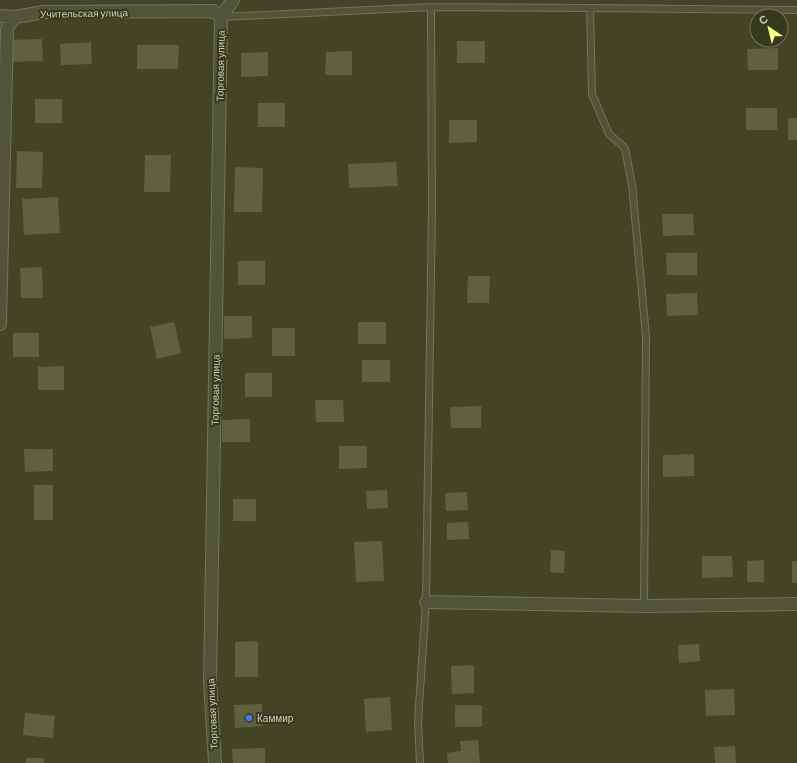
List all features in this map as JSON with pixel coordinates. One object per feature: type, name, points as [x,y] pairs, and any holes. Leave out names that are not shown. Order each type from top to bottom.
[{"type":"street","points":[[221,17],[233,0]]},
{"type":"street","name":"Учительская улица","points":[[0,16],[15,17],[44,12],[213,11],[221,17]]},
{"type":"street","points":[[0,324],[8,28],[15,17]]},
{"type":"street","name":"Торговая улица","points":[[214,763],[210,682],[221,17]]},
{"type":"street","points":[[426,602],[644,606],[797,604]]},
{"type":"lane","points":[[420,763],[418,721],[426,602],[432,207],[431,7]]},
{"type":"lane","points":[[221,17],[431,7],[797,10]]},
{"type":"lane","points":[[590,8],[592,94],[609,134],[625,148],[632,185],[645,321],[644,606]]},
{"type":"building","points":[[42,39],[43,61],[12,62],[11,40]]},
{"type":"building","points":[[457,41],[485,41],[485,63],[457,63]]},
{"type":"building","points":[[91,42],[92,64],[61,65],[60,44]]},
{"type":"building","points":[[137,45],[179,45],[178,69],[137,69]]},
{"type":"building","points":[[778,48],[778,70],[748,70],[747,49]]},
{"type":"building","points":[[352,51],[352,75],[325,75],[326,52]]},
{"type":"building","points":[[268,52],[268,76],[241,77],[241,53]]},
{"type":"building","points":[[35,99],[62,99],[62,123],[35,123]]},
{"type":"building","points":[[258,103],[285,103],[285,127],[258,127]]},
{"type":"building","points":[[746,108],[777,108],[777,130],[746,130]]},
{"type":"building","points":[[788,118],[797,118],[797,140],[788,140]]},
{"type":"building","points":[[449,120],[477,120],[477,142],[449,143]]},
{"type":"building","points":[[17,151],[43,152],[42,188],[16,188]]},
{"type":"building","points":[[145,155],[171,155],[170,192],[144,192]]},
{"type":"building","points":[[396,162],[398,186],[349,188],[348,164]]},
{"type":"building","points":[[235,167],[263,168],[262,212],[234,212]]},
{"type":"building","points":[[58,197],[60,233],[24,235],[22,199]]},
{"type":"building","points":[[662,214],[693,214],[694,235],[663,236]]},
{"type":"building","points":[[666,253],[697,253],[697,275],[667,275]]},
{"type":"building","points":[[238,261],[265,261],[265,285],[238,285]]},
{"type":"building","points":[[42,267],[43,298],[21,298],[20,268]]},
{"type":"building","points":[[468,276],[490,276],[489,303],[467,303]]},
{"type":"building","points":[[697,293],[698,315],[667,316],[666,294]]},
{"type":"building","points":[[224,316],[252,316],[252,338],[224,339]]},
{"type":"building","points":[[174,322],[181,353],[157,359],[150,327]]},
{"type":"building","points":[[358,322],[386,322],[386,344],[358,344]]},
{"type":"building","points":[[272,328],[295,328],[295,356],[272,356]]},
{"type":"building","points":[[13,333],[39,333],[39,357],[13,357]]},
{"type":"building","points":[[362,360],[390,360],[390,382],[362,382]]},
{"type":"building","points":[[64,366],[64,390],[38,390],[38,367]]},
{"type":"building","points":[[245,373],[272,373],[272,397],[245,397]]},
{"type":"building","points":[[315,400],[343,400],[344,422],[316,422]]},
{"type":"building","points":[[481,406],[481,428],[451,428],[450,407]]},
{"type":"building","points":[[250,419],[250,442],[222,442],[222,420]]},
{"type":"building","points":[[339,446],[367,446],[367,468],[339,469]]},
{"type":"building","points":[[24,449],[53,449],[53,471],[25,472]]},
{"type":"building","points":[[694,454],[694,476],[663,477],[663,455]]},
{"type":"building","points":[[34,485],[53,485],[53,520],[34,520]]},
{"type":"building","points":[[387,490],[388,508],[367,509],[366,491]]},
{"type":"building","points":[[467,492],[468,510],[446,511],[445,493]]},
{"type":"building","points":[[233,499],[256,499],[256,521],[233,521]]},
{"type":"building","points":[[468,522],[469,539],[447,540],[447,523]]},
{"type":"building","points":[[382,541],[384,581],[356,582],[354,542]]},
{"type":"building","points":[[551,550],[565,551],[564,573],[550,572]]},
{"type":"building","points":[[702,556],[732,556],[733,577],[702,578]]},
{"type":"building","points":[[764,560],[764,582],[747,582],[747,561]]},
{"type":"building","points":[[792,561],[797,561],[797,583],[792,583]]},
{"type":"building","points":[[258,641],[258,677],[235,677],[235,642]]},
{"type":"building","points":[[699,644],[700,661],[679,663],[678,645]]},
{"type":"building","points":[[474,665],[474,693],[452,694],[451,666]]},
{"type":"building","points":[[734,689],[735,715],[706,716],[705,690]]},
{"type":"building","points":[[390,697],[392,730],[366,732],[364,699]]},
{"type":"building","points":[[262,704],[263,726],[235,728],[234,705]]},
{"type":"building","points":[[455,705],[482,705],[482,727],[455,727]]},
{"type":"building","points":[[25,713],[55,716],[53,738],[23,735]]},
{"type":"building","points":[[478,740],[480,763],[448,763],[447,753],[461,751],[460,741]]},
{"type":"building","points":[[735,746],[736,763],[715,763],[714,747]]},
{"type":"building","points":[[265,748],[265,763],[233,763],[232,749]]},
{"type":"building","points":[[26,758],[44,758],[44,763],[26,763]]},
{"type":"place","name":"Каммир","points":[[249,718]]}]
